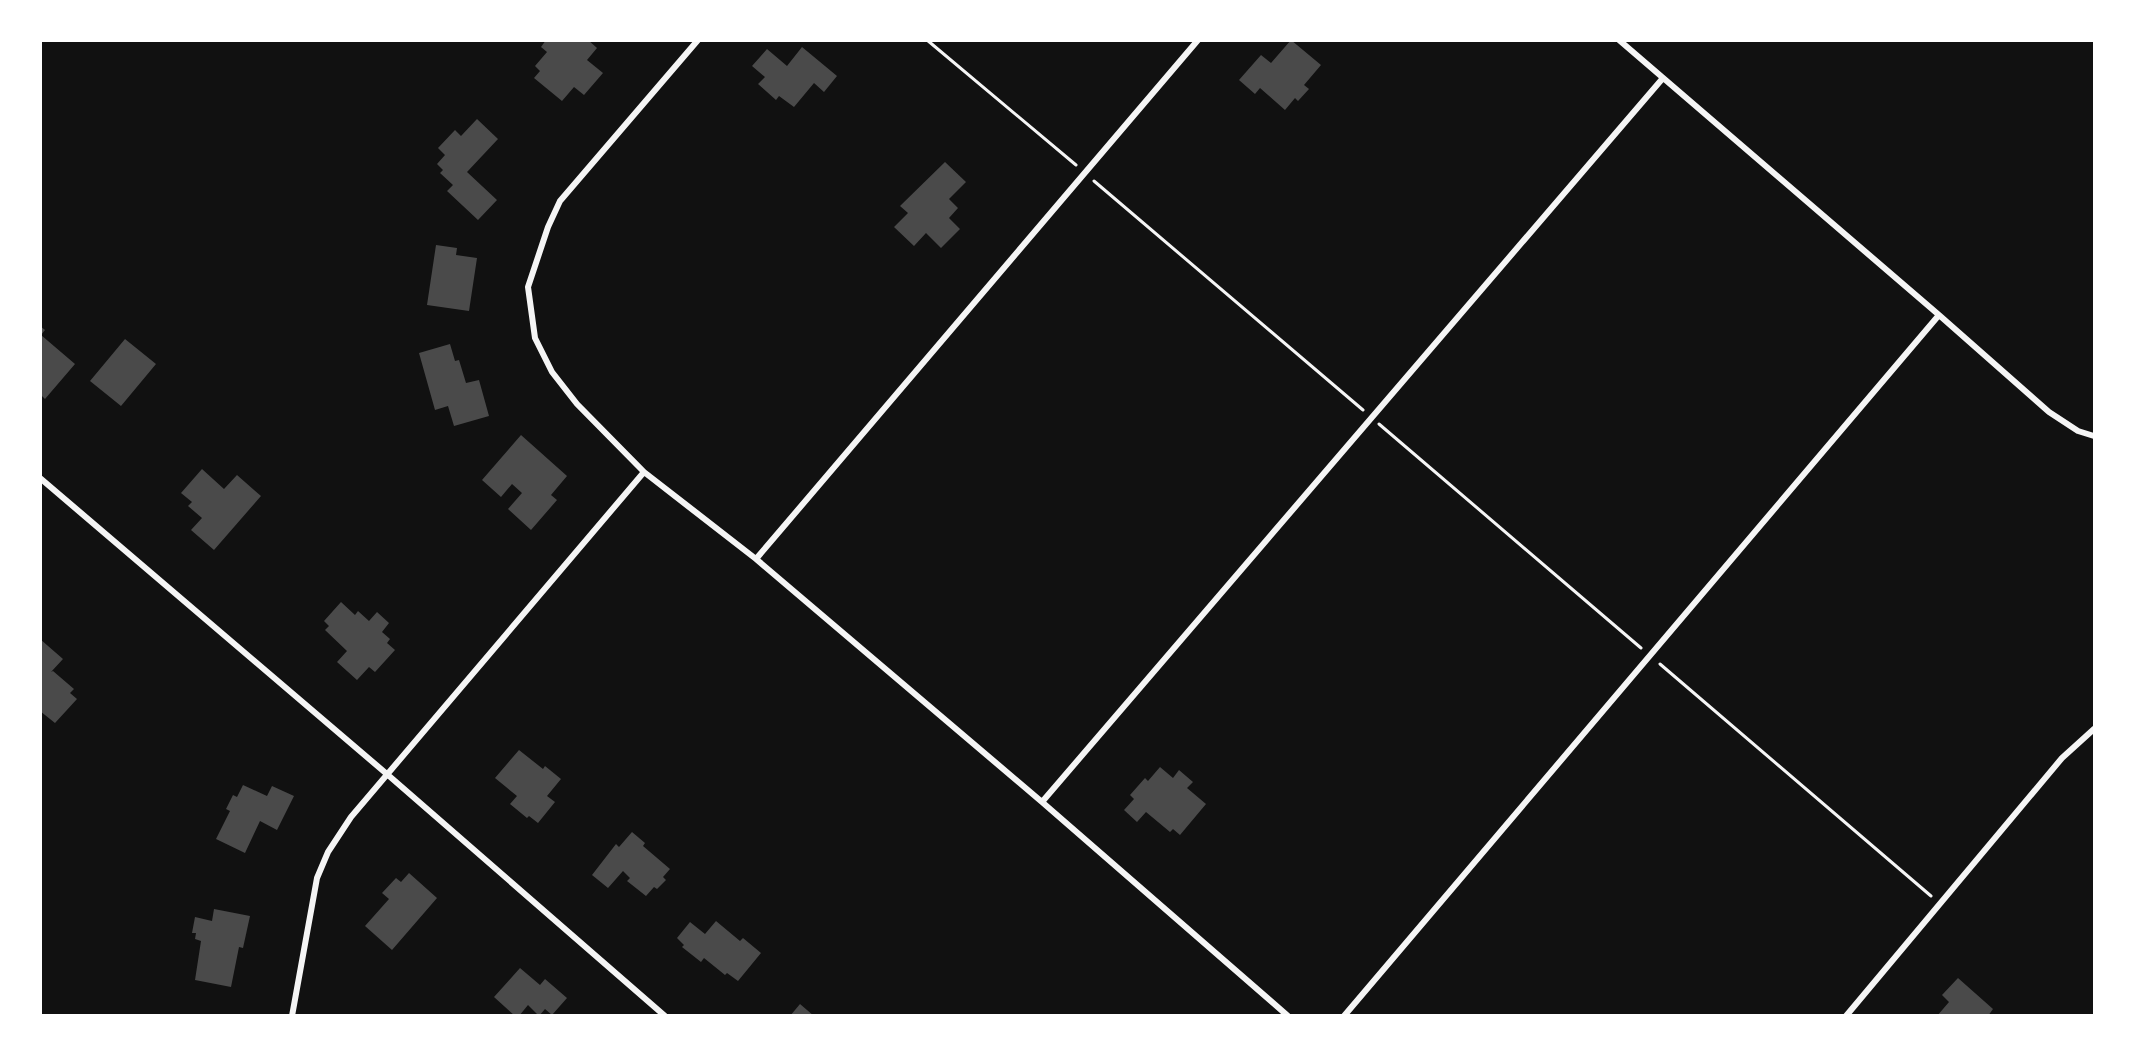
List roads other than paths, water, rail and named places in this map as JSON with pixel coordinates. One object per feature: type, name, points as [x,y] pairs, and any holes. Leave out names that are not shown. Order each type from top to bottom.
[{"type":"street","points":[[698,40],[560,201],[548,227],[528,287],[535,338],[552,372],[577,404],[644,472],[756,559],[1042,802],[1288,1016]]},
{"type":"street","points":[[756,559],[1198,40]]},
{"type":"street","points":[[1619,40],[2049,412],[2078,430],[2094,436]]},
{"type":"street","points":[[1042,802],[1663,78]]},
{"type":"street","points":[[1344,1016],[1939,315]]},
{"type":"street","points":[[292,1016],[317,878],[327,852],[351,817],[644,472]]},
{"type":"street","points":[[40,478],[388,775],[665,1016]]},
{"type":"street","points":[[1846,1016],[2061,758],[2094,729]]}]
